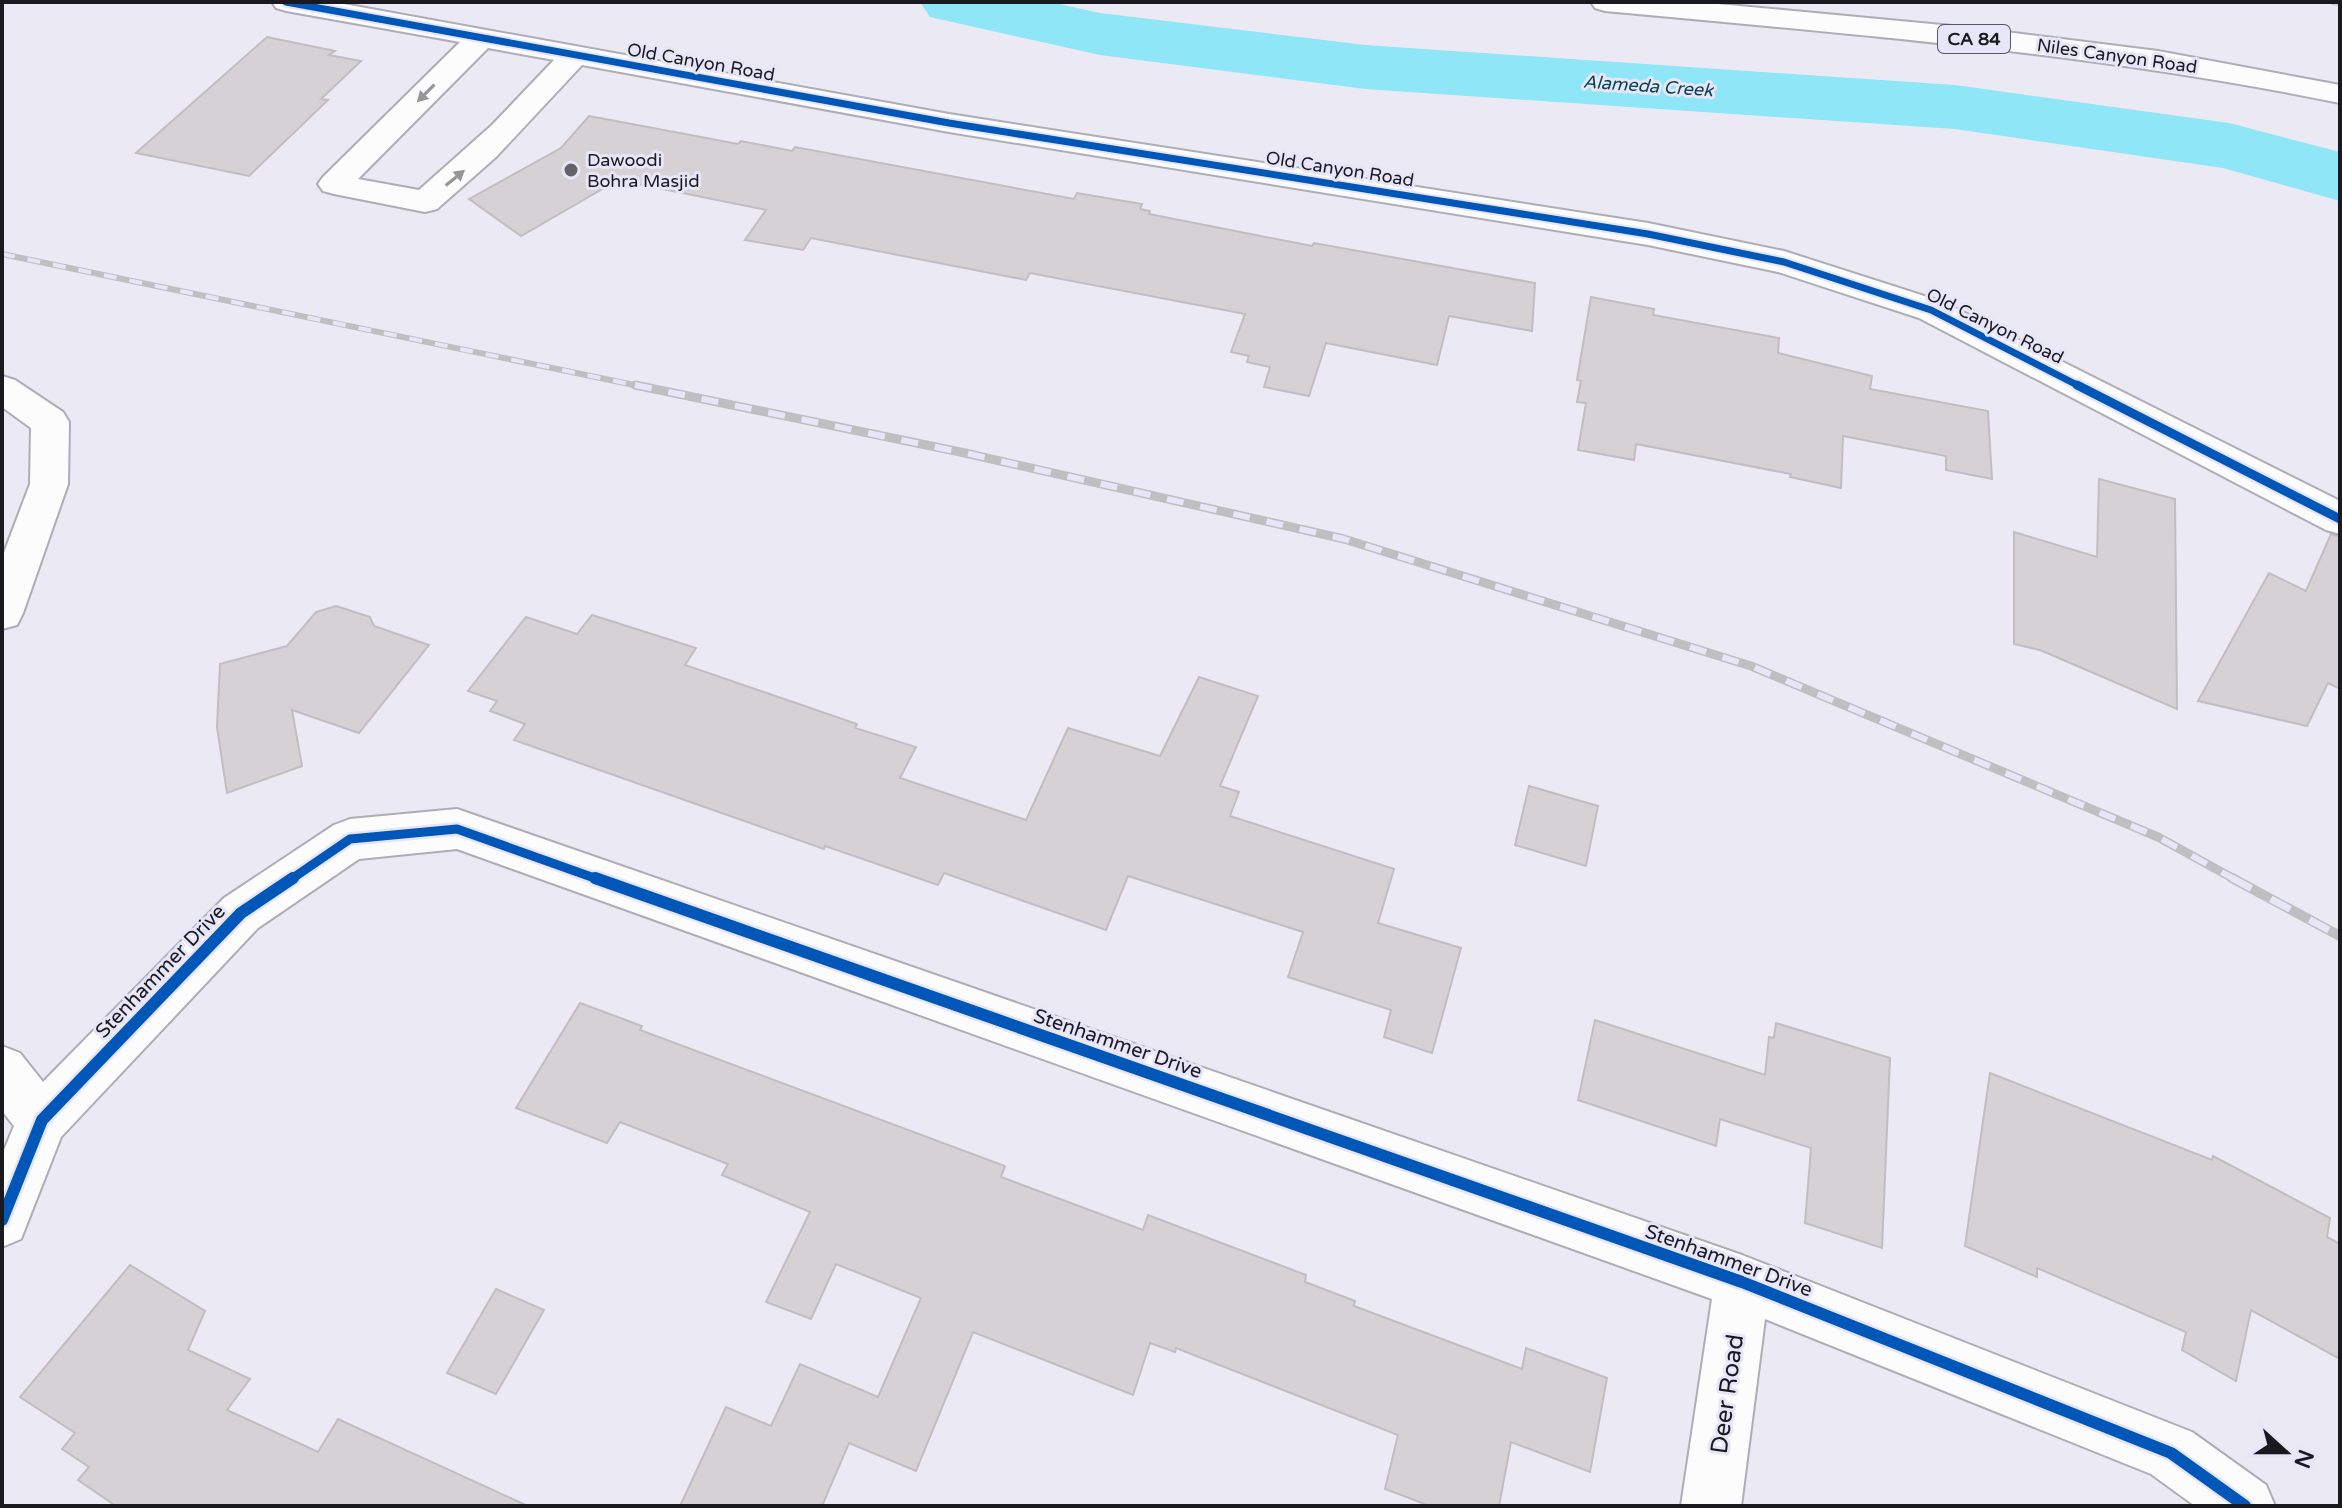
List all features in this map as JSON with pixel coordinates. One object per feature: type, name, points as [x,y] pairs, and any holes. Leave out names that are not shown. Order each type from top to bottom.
[{"type":"street","name":"Old Canyon Road","points":[[286,2],[949,123],[1648,234],[1784,262],[1931,310],[2340,519]]},
{"type":"street","name":"Niles Canyon Road","points":[[1605,2],[2075,48],[2259,76],[2340,94]]},
{"type":"street","points":[[481,38],[334,184],[425,202],[472,165],[517,121],[575,55]]},
{"type":"street","points":[[2,389],[50,422],[49,484],[2,613]]},
{"type":"street","name":"Stenhammer Drive","points":[[42,1120],[241,913],[350,839],[457,829],[1742,1282],[2171,1453],[2245,1506]]},
{"type":"street","points":[[2,1071],[42,1120],[2,1220]]},
{"type":"street","name":"Deer Road","points":[[1711,1506],[1742,1282]]},
{"type":"building","points":[[267,37],[335,51],[329,55],[361,61],[321,99],[328,100],[249,176],[136,153]]},
{"type":"building","points":[[589,116],[738,144],[741,141],[792,151],[795,147],[1074,199],[1077,193],[1142,204],[1140,209],[1150,211],[1149,214],[1312,246],[1314,243],[1535,283],[1532,331],[1449,316],[1437,365],[1326,343],[1309,396],[1264,387],[1270,367],[1247,362],[1249,356],[1231,352],[1245,314],[1030,273],[1026,280],[811,238],[803,250],[745,240],[766,210],[618,180],[521,236],[469,199],[561,148]]},
{"type":"building","points":[[1591,297],[1654,309],[1653,315],[1779,338],[1778,353],[1872,376],[1870,389],[1988,411],[1992,479],[1946,470],[1946,456],[1843,436],[1841,488],[1790,477],[1791,474],[1636,444],[1634,460],[1578,450],[1586,403],[1577,402],[1581,381],[1577,380]]},
{"type":"building","points":[[2099,479],[2175,499],[2177,709],[2040,650],[2014,644],[2014,532],[2097,557]]},
{"type":"building","points":[[2331,534],[2340,537],[2340,689],[2328,683],[2307,726],[2198,701],[2269,573],[2306,591]]},
{"type":"building","points":[[336,606],[370,617],[374,626],[429,645],[359,733],[292,710],[302,766],[227,793],[217,727],[220,664],[287,646],[316,612]]},
{"type":"building","points":[[592,615],[696,648],[685,665],[857,724],[855,728],[916,747],[900,778],[1026,820],[1068,728],[1160,756],[1199,677],[1258,696],[1220,786],[1239,792],[1230,816],[1394,869],[1378,923],[1461,948],[1432,1053],[1384,1037],[1391,1010],[1288,977],[1303,932],[1128,876],[1106,930],[944,873],[938,885],[825,846],[824,849],[514,740],[525,724],[490,711],[497,701],[468,691],[526,617],[577,634]]},
{"type":"building","points":[[1529,786],[1598,806],[1586,866],[1515,845]]},
{"type":"building","points":[[580,1003],[642,1026],[640,1030],[1005,1166],[1001,1177],[1143,1230],[1148,1215],[1306,1275],[1305,1282],[1355,1301],[1354,1306],[1522,1369],[1526,1348],[1607,1378],[1590,1472],[1511,1442],[1499,1506],[1430,1506],[1385,1489],[1398,1435],[1176,1348],[1175,1352],[1150,1343],[1133,1395],[973,1332],[916,1471],[849,1443],[822,1506],[680,1506],[726,1407],[771,1426],[800,1364],[878,1397],[921,1298],[836,1264],[811,1319],[766,1302],[810,1212],[722,1175],[728,1164],[620,1122],[607,1143],[516,1108]]},
{"type":"building","points":[[1595,1020],[1765,1075],[1769,1037],[1774,1038],[1776,1023],[1890,1058],[1882,1248],[1805,1223],[1811,1148],[1720,1119],[1716,1146],[1578,1100]]},
{"type":"building","points":[[1990,1073],[2212,1160],[2213,1156],[2330,1218],[2327,1237],[2340,1244],[2340,1359],[2251,1310],[2236,1381],[2182,1350],[2186,1332],[2037,1268],[2037,1277],[1965,1246]]},
{"type":"building","points":[[130,1265],[205,1311],[188,1350],[250,1379],[227,1410],[318,1452],[338,1419],[528,1506],[116,1506],[78,1480],[89,1467],[62,1449],[75,1433],[20,1397]]},
{"type":"building","points":[[496,1289],[544,1310],[496,1394],[447,1373]]},
{"type":"waterway","name":"Alameda Creek","points":[[954,2],[1100,34],[1365,67],[1955,107],[2229,146],[2340,177]]},
{"type":"railway","points":[[2333,2],[2340,3]]},
{"type":"railway","points":[[2,254],[644,387]]},
{"type":"railway","points":[[635,385],[965,453],[1344,539],[1751,666],[2158,837],[2236,880]]},
{"type":"railway","points":[[2232,878],[2340,936]]},
{"type":"cycle path","points":[[286,2],[949,123],[1648,234],[1784,262],[1931,310],[2340,519]]},
{"type":"cycle path","points":[[2,1220],[42,1120],[241,913],[350,839],[457,829],[1742,1282],[2171,1453],[2245,1506]]},
{"type":"place","name":"Dawoodi Bohra Masjid","points":[[571,170]]}]
